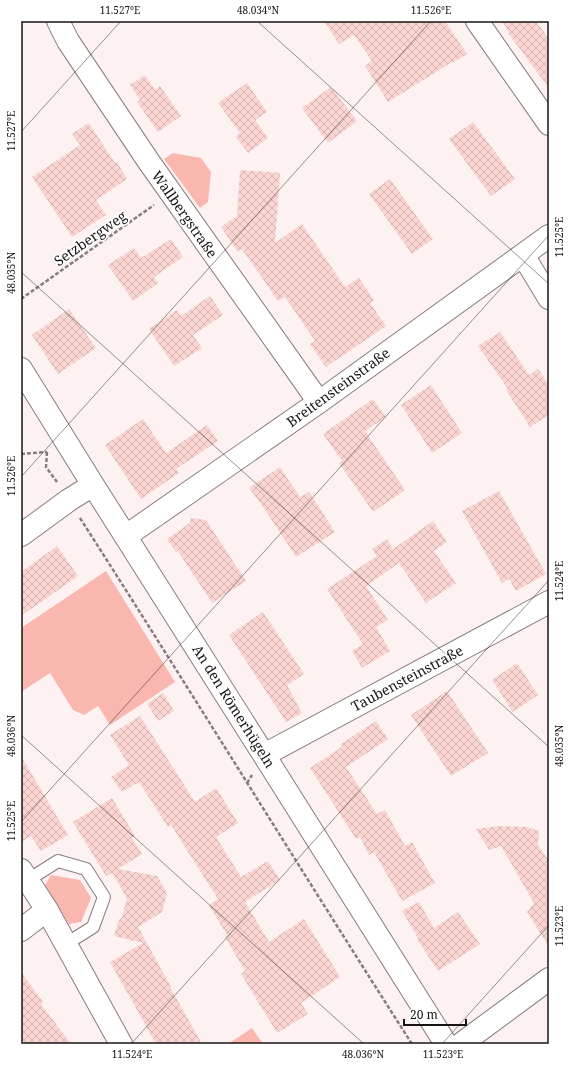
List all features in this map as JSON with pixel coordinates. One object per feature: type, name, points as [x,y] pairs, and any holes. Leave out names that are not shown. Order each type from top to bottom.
[{"type":"street","name":"Wallbergstraße","points":[[58,21],[68,41],[171,194],[319,402]]},
{"type":"street","points":[[476,21],[549,124]]},
{"type":"street","name":"Breitensteinstraße","points":[[126,536],[319,402],[549,236]]},
{"type":"street","points":[[522,255],[549,298]]},
{"type":"street","name":"An den Römerhügeln","points":[[21,369],[446,1044]]},
{"type":"street","points":[[21,535],[69,500],[93,485]]},
{"type":"street","name":"Taubensteinstraße","points":[[264,755],[549,602]]},
{"type":"street","points":[[24,875],[47,910],[121,1044]]},
{"type":"street","points":[[21,930],[47,910]]},
{"type":"street","points":[[461,1044],[549,979]]},
{"type":"lane","points":[[24,875],[58,861],[86,869],[104,897],[93,927],[66,944]]},
{"type":"path","name":"Setzbergweg","points":[[21,299],[171,194]]},
{"type":"path","points":[[21,454],[47,452],[46,467],[69,500],[195,698],[310,884],[412,1044]]},
{"type":"shaded area","points":[[173,153],[201,158],[211,172],[208,202],[200,208],[164,159]]},
{"type":"shaded area","points":[[106,571],[175,682],[110,725],[98,706],[84,715],[73,710],[50,673],[21,692],[21,628]]},
{"type":"shaded area","points":[[51,875],[80,880],[91,898],[81,922],[69,924],[45,885]]},
{"type":"shaded area","points":[[252,1028],[263,1044],[228,1044]]},
{"type":"building","points":[[324,21],[445,21],[467,54],[388,102],[365,66],[372,61],[354,35],[339,44]]},
{"type":"building","points":[[502,21],[536,21],[549,39],[549,88],[508,33],[509,32]]},
{"type":"building","points":[[145,75],[155,90],[160,86],[181,116],[158,132],[137,102],[140,100],[130,85]]},
{"type":"building","points":[[247,83],[267,112],[255,120],[268,138],[248,153],[236,137],[240,133],[218,103]]},
{"type":"building","points":[[331,87],[357,121],[328,143],[302,108]]},
{"type":"building","points":[[473,122],[515,179],[491,196],[449,139]]},
{"type":"building","points":[[89,123],[115,163],[117,162],[127,179],[96,200],[106,215],[72,237],[32,177],[80,145],[72,134]]},
{"type":"building","points":[[240,170],[280,173],[275,243],[302,224],[345,287],[359,278],[374,300],[370,303],[386,326],[326,367],[310,344],[315,341],[285,297],[278,301],[242,249],[238,252],[221,227],[237,216]]},
{"type":"building","points":[[390,179],[433,239],[412,254],[369,194]]},
{"type":"building","points":[[171,239],[183,257],[154,277],[158,283],[133,301],[108,265],[134,248],[141,258]]},
{"type":"building","points":[[210,296],[223,315],[193,335],[202,348],[174,366],[149,329],[177,310],[181,316]]},
{"type":"building","points":[[69,309],[96,348],[58,374],[32,335]]},
{"type":"building","points":[[500,332],[529,375],[538,369],[549,385],[549,415],[530,427],[506,390],[508,389],[478,346]]},
{"type":"building","points":[[431,385],[462,433],[432,453],[401,405]]},
{"type":"building","points":[[373,399],[386,417],[365,431],[405,490],[373,512],[339,463],[342,461],[323,434]]},
{"type":"building","points":[[143,419],[166,453],[207,425],[218,441],[176,469],[179,473],[141,499],[105,445]]},
{"type":"building","points":[[280,467],[300,497],[309,492],[335,532],[296,557],[249,488]]},
{"type":"building","points":[[499,491],[546,574],[516,591],[509,579],[502,583],[462,511]]},
{"type":"building","points":[[191,518],[206,520],[246,581],[212,603],[177,550],[176,552],[167,539],[190,523]]},
{"type":"building","points":[[433,521],[447,542],[434,551],[456,583],[426,603],[399,563],[366,586],[388,620],[376,627],[390,651],[362,668],[352,651],[363,644],[327,589],[377,556],[372,549],[387,539],[393,549]]},
{"type":"building","points":[[57,546],[78,576],[21,616],[21,572]]},
{"type":"building","points":[[263,612],[304,674],[287,685],[302,713],[286,722],[229,635]]},
{"type":"building","points":[[517,663],[538,695],[513,712],[492,680]]},
{"type":"building","points":[[447,691],[488,753],[451,776],[411,715]]},
{"type":"building","points":[[163,693],[174,711],[158,721],[147,704]]},
{"type":"building","points":[[140,716],[195,802],[216,788],[238,823],[216,837],[241,877],[268,861],[280,880],[245,902],[269,942],[304,919],[340,977],[301,1003],[308,1014],[277,1033],[241,974],[245,971],[225,937],[227,935],[209,905],[218,899],[171,825],[168,827],[139,782],[122,792],[111,777],[129,765],[110,735]]},
{"type":"building","points":[[376,721],[388,739],[346,767],[377,814],[385,810],[405,846],[412,842],[435,883],[402,901],[374,852],[369,855],[360,837],[356,839],[310,768],[342,747],[341,744]]},
{"type":"building","points":[[21,756],[68,835],[41,851],[31,836],[21,842]]},
{"type":"building","points":[[112,798],[135,836],[132,838],[142,854],[118,869],[157,876],[167,893],[162,912],[138,927],[202,1044],[156,1044],[110,962],[143,943],[114,936],[119,920],[122,917],[127,898],[112,873],[106,876],[73,822]]},
{"type":"building","points":[[499,826],[527,827],[539,831],[538,845],[549,861],[549,947],[527,912],[534,903],[501,846],[489,850],[476,829]]},
{"type":"building","points":[[419,902],[434,928],[458,912],[480,944],[438,971],[417,939],[418,938],[402,911]]},
{"type":"building","points":[[21,972],[43,1002],[41,1004],[71,1044],[26,1044],[21,1038]]}]
